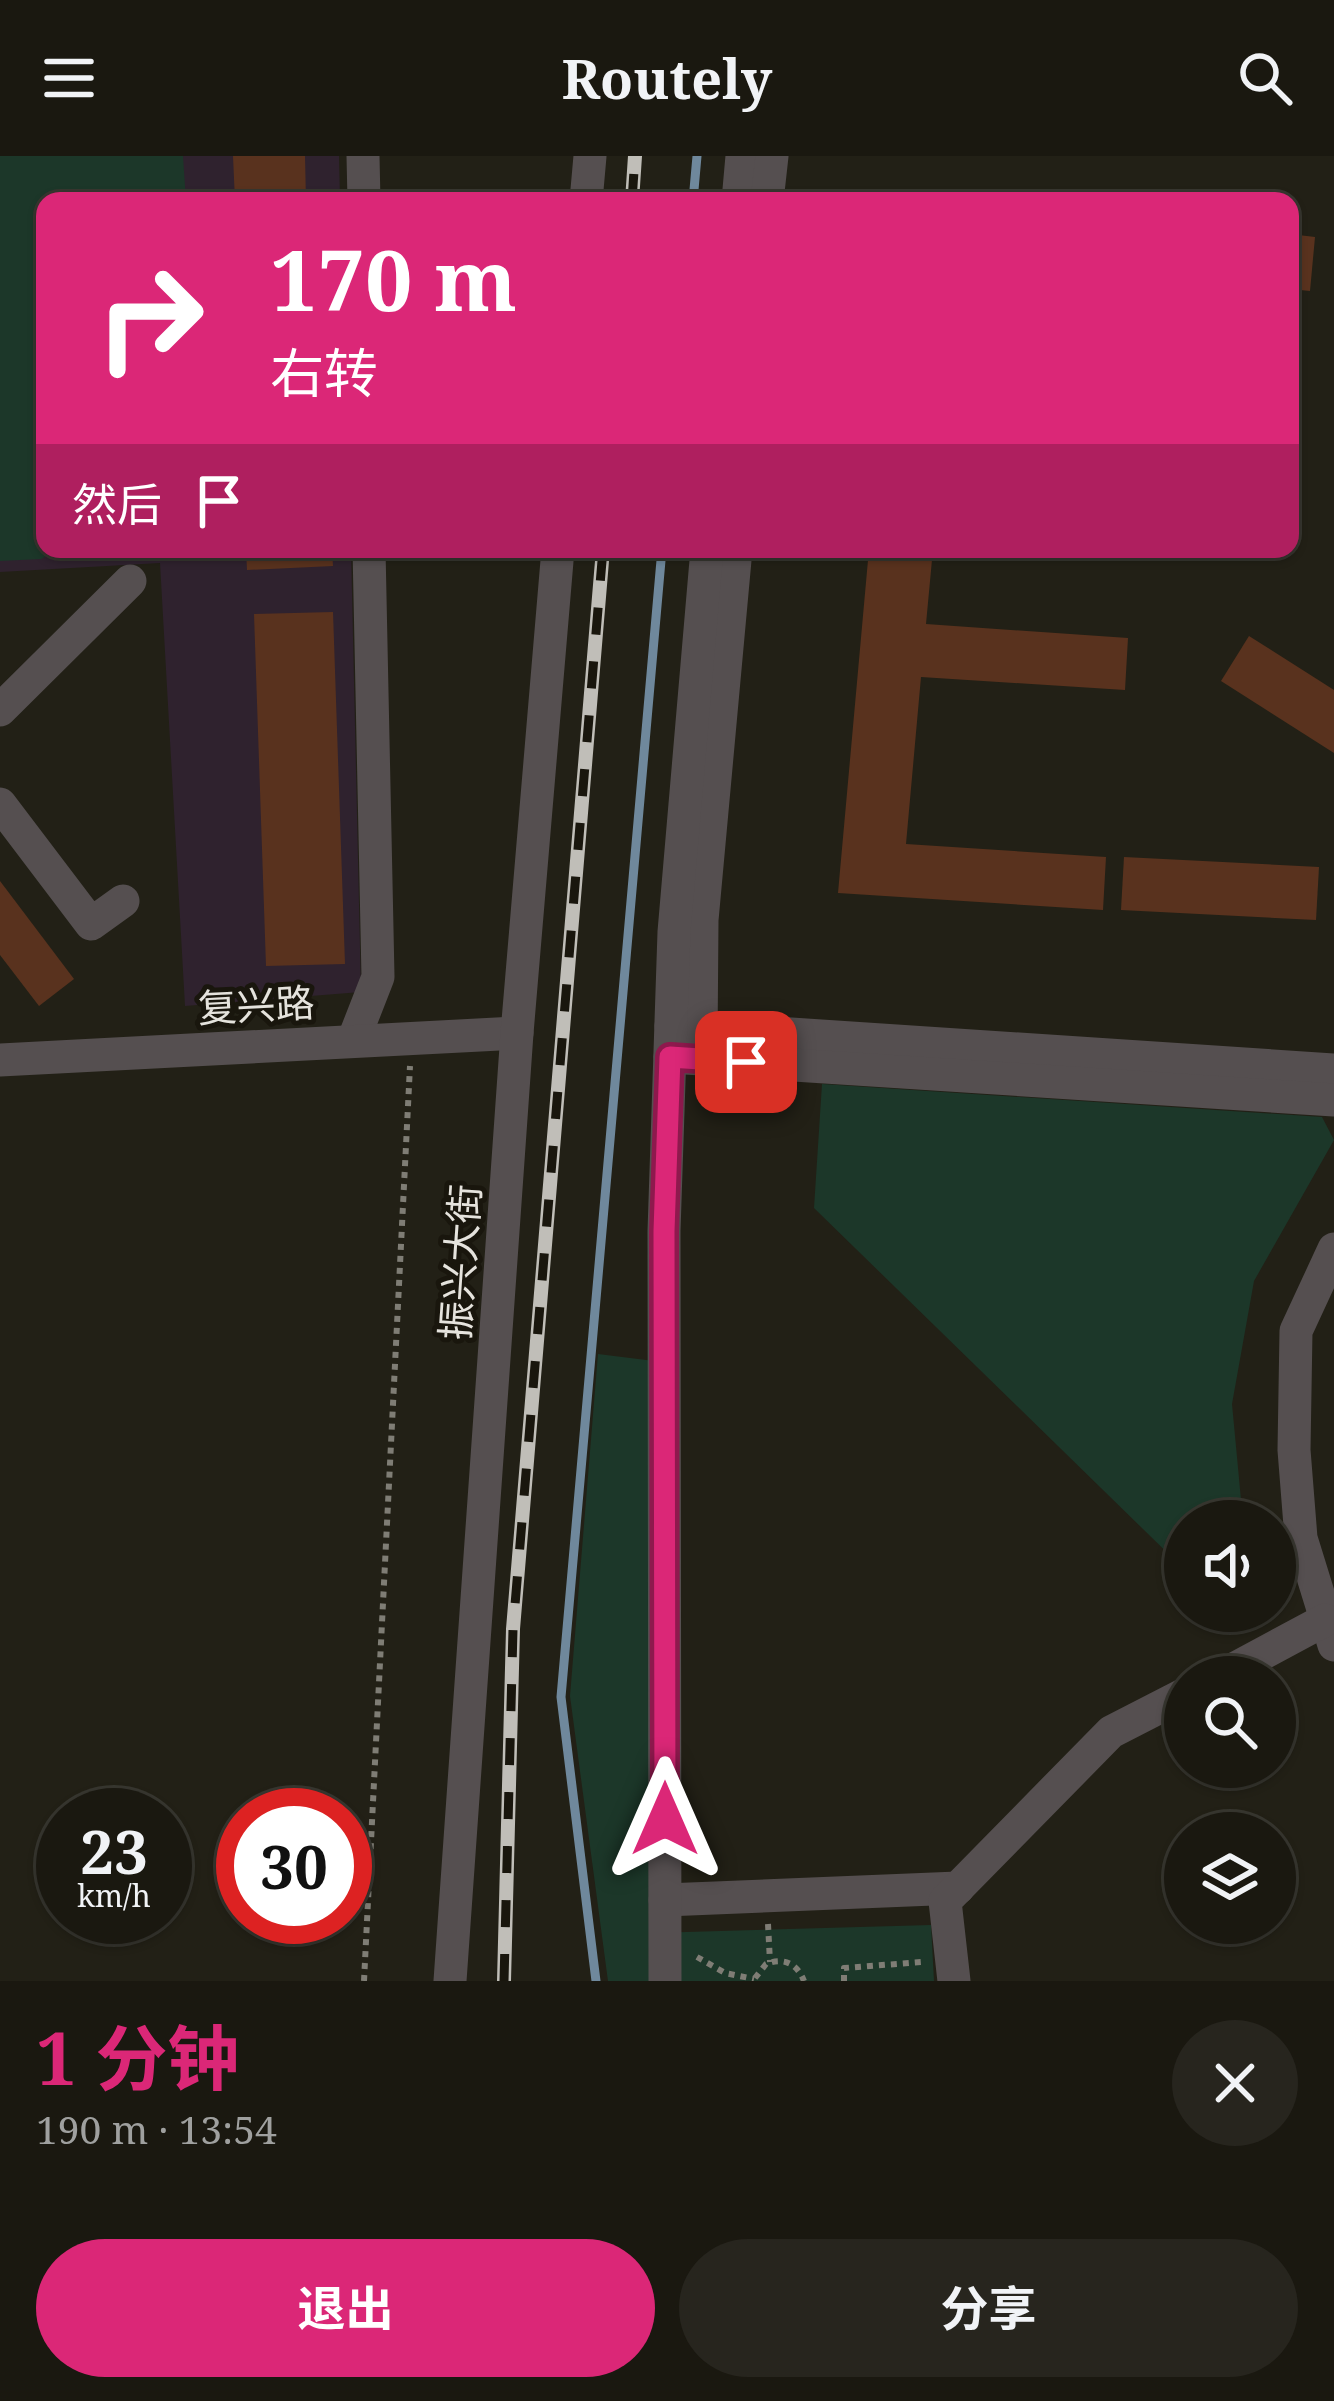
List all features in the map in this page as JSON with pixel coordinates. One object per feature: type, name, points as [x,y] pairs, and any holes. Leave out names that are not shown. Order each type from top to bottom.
[{"type":"street","points":[[363,156],[364,192]]},
{"type":"street","points":[[587,192],[590,156]]},
{"type":"street","points":[[739,192],[742,156]]},
{"type":"street","points":[[768,192],[772,156]]},
{"type":"street","points":[[353,1041],[378,977],[369,558]]},
{"type":"street","name":"振兴大街","points":[[450,1981],[517,1033],[557,558]]},
{"type":"street","points":[[680,1048],[674,932],[706,558]]},
{"type":"street","points":[[665,1965],[664,1231],[680,1048],[702,920],[735,558]]},
{"type":"street","points":[[0,710],[130,581]]},
{"type":"street","points":[[0,804],[91,924],[123,901]]},
{"type":"street","name":"复兴路","points":[[0,1060],[517,1033]]},
{"type":"street","points":[[680,1048],[1334,1070]]},
{"type":"street","points":[[680,1048],[1334,1100]]},
{"type":"street","points":[[1257,1656],[1325,1619],[1301,1538],[1294,1450],[1296,1331],[1334,1249]]},
{"type":"street","points":[[954,1981],[945,1900],[1112,1732],[1164,1705]]},
{"type":"street","points":[[665,1900],[958,1888]]},
{"type":"path","points":[[364,1981],[412,1038]]},
{"type":"path","points":[[665,1965],[692,1952],[705,1964],[754,1980],[766,1964],[783,1961],[799,1970],[804,1981]]},
{"type":"path","points":[[844,1981],[844,1967],[922,1962]]},
{"type":"shaded area","points":[[0,156],[339,156],[340,192],[36,192],[36,558],[351,558],[361,992],[185,1006],[160,563],[0,572]]},
{"type":"green space","points":[[0,156],[183,156],[185,192],[36,192],[36,558],[43,558],[0,561]]},
{"type":"green space","points":[[822,1084],[1322,1117],[1334,1140],[1254,1281],[1232,1404],[1241,1500],[1164,1500],[1164,1550],[814,1208]]},
{"type":"green space","points":[[598,1354],[654,1361],[652,1933],[931,1925],[934,1981],[608,1981],[570,1696]]},
{"type":"building","points":[[233,156],[305,156],[306,192],[235,192]]},
{"type":"building","points":[[1299,235],[1315,237],[1310,291],[1299,290]]},
{"type":"building","points":[[246,558],[333,558],[333,566],[247,570]]},
{"type":"building","points":[[868,558],[932,558],[926,624],[1128,638],[1125,690],[921,677],[906,844],[1106,857],[1103,910],[838,893]]},
{"type":"building","points":[[333,612],[345,964],[266,966],[254,614]]},
{"type":"building","points":[[1249,636],[1334,690],[1334,753],[1221,681]]},
{"type":"building","points":[[1124,857],[1319,867],[1316,920],[1121,910]]},
{"type":"building","points":[[0,881],[74,979],[39,1006],[0,955]]},
{"type":"waterway","points":[[694,192],[697,156]]},
{"type":"waterway","points":[[596,1981],[561,1697],[661,558]]},
{"type":"railway","points":[[633,192],[635,156]]},
{"type":"railway","points":[[504,1981],[513,1629],[602,558]]},
{"type":"route","points":[[665,1819],[664,1231],[670,1057],[746,1062]]}]
